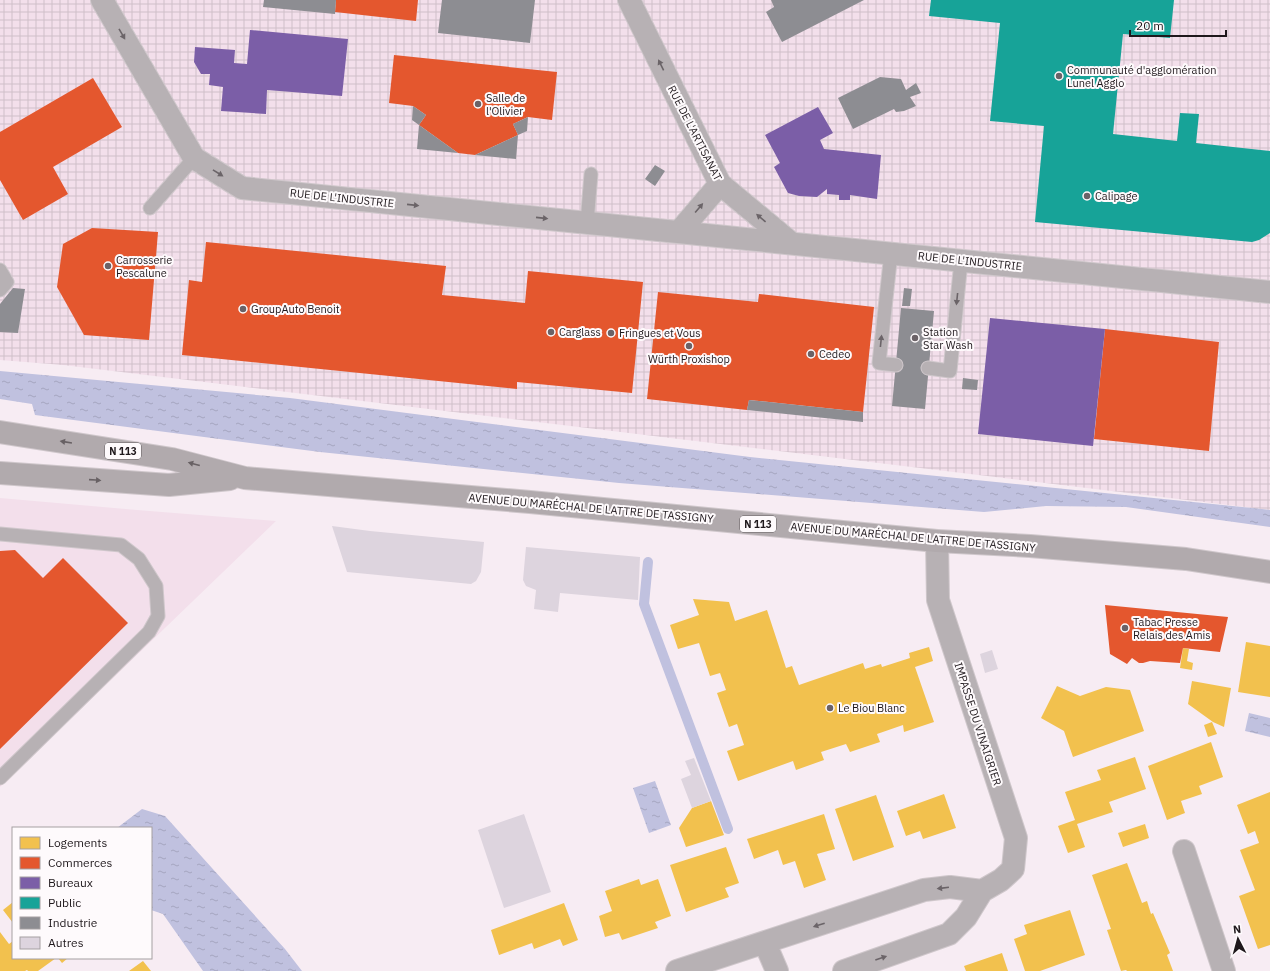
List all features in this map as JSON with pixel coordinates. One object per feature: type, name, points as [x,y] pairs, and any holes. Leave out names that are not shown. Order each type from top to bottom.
[{"type":"main road","name":"AVENUE DU MARÉCHAL DE LATTRE DE TASSIGNY","points":[[0,432],[172,459],[245,478],[538,503],[937,540],[1186,559],[1270,572]]},
{"type":"main road","name":"AVENUE DU MARÉCHAL DE LATTRE DE TASSIGNY","points":[[0,473],[169,485],[245,478]]},
{"type":"street","name":"RUE DE L'INDUSTRIE","points":[[102,0],[194,158],[242,188],[1267,289]]},
{"type":"street","name":"RUE DE L'ARTISANAT","points":[[630,0],[720,184],[791,243]]},
{"type":"street","points":[[679,232],[720,184]]},
{"type":"street","name":"IMPASSE DU VINAIGRIER","points":[[844,971],[949,934],[966,917],[982,891],[1001,880],[1013,869],[1016,838],[938,600],[937,540]]},
{"type":"street","points":[[1184,851],[1224,971]]},
{"type":"street","points":[[677,971],[924,890],[950,887],[982,891]]},
{"type":"street","points":[[765,943],[776,971]]},
{"type":"lane","points":[[150,208],[194,158]]},
{"type":"lane","points":[[587,223],[590,174]]},
{"type":"lane","points":[[890,253],[879,363],[896,365]]},
{"type":"lane","points":[[928,368],[950,370],[961,260]]},
{"type":"lane","points":[[0,270],[7,282],[0,290]]},
{"type":"lane","points":[[0,534],[121,545],[139,559],[156,586],[158,616],[149,632],[0,778]]},
{"type":"shaded area","points":[[0,0],[1270,0],[1270,510],[63,365],[0,360]]},
{"type":"shaded area","points":[[0,498],[276,521],[0,787]]},
{"type":"water","points":[[0,371],[290,398],[750,457],[1262,509],[1270,510],[1270,527],[1126,507],[1046,506],[984,512],[619,483],[320,452],[35,415],[32,404],[0,399]]},
{"type":"water","points":[[1249,713],[1270,718],[1270,737],[1245,731]]},
{"type":"water","points":[[655,781],[671,825],[649,833],[633,788]]},
{"type":"water","points":[[142,809],[165,816],[285,949],[302,971],[203,971],[163,914],[152,910],[152,827],[118,827]]},
{"type":"building: Logements","name":"Le Biou Blanc","points":[[693,599],[729,602],[735,621],[767,610],[786,668],[792,666],[799,685],[863,663],[865,669],[881,664],[882,667],[910,658],[909,653],[929,647],[933,661],[915,667],[934,722],[904,732],[903,725],[877,734],[880,742],[850,752],[846,744],[821,752],[824,760],[796,770],[793,761],[738,781],[727,751],[744,745],[737,724],[729,727],[717,693],[726,690],[720,673],[710,676],[699,643],[678,649],[670,625],[699,615]]},
{"type":"building: Logements","points":[[1246,642],[1270,646],[1270,697],[1238,692]]},
{"type":"building: Logements","points":[[1183,648],[1189,649],[1187,661],[1193,663],[1192,670],[1180,668]]},
{"type":"building: Logements","points":[[1192,681],[1231,688],[1224,727],[1213,722],[1188,704]]},
{"type":"building: Logements","points":[[1057,686],[1080,696],[1106,687],[1130,690],[1144,731],[1073,757],[1064,731],[1041,718]]},
{"type":"building: Logements","points":[[1212,722],[1217,734],[1208,737],[1204,725]]},
{"type":"building: Logements","points":[[1211,742],[1223,777],[1199,786],[1202,794],[1181,801],[1185,813],[1167,820],[1148,766]]},
{"type":"building: Logements","points":[[1135,757],[1146,789],[1109,802],[1113,812],[1077,824],[1085,847],[1068,853],[1058,826],[1075,820],[1065,792],[1101,780],[1097,770]]},
{"type":"building: Logements","points":[[1270,792],[1270,945],[1258,949],[1239,896],[1255,890],[1240,850],[1259,843],[1255,831],[1248,834],[1237,805]]},
{"type":"building: Logements","points":[[944,794],[956,828],[923,839],[920,831],[906,836],[897,811]]},
{"type":"building: Logements","points":[[876,795],[894,847],[853,861],[835,809]]},
{"type":"building: Logements","points":[[711,801],[724,835],[686,847],[679,828],[692,808]]},
{"type":"building: Logements","points":[[824,814],[835,849],[817,854],[826,880],[804,888],[795,861],[783,865],[778,850],[754,859],[747,839]]},
{"type":"building: Logements","points":[[1145,824],[1149,838],[1123,847],[1118,833]]},
{"type":"building: Logements","points":[[726,847],[739,883],[725,888],[729,897],[686,912],[670,865]]},
{"type":"building: Logements","points":[[1127,863],[1142,903],[1147,901],[1151,914],[1153,913],[1170,953],[1167,955],[1173,971],[1121,971],[1107,930],[1111,929],[1092,875]]},
{"type":"building: Logements","points":[[639,879],[641,885],[658,879],[671,916],[655,922],[658,928],[622,940],[619,933],[605,937],[599,916],[612,911],[605,891]]},
{"type":"building: Logements","points":[[12,903],[12,922],[3,910]]},
{"type":"building: Logements","points":[[564,903],[578,940],[563,946],[560,939],[534,949],[532,943],[499,955],[491,930]]},
{"type":"building: Logements","points":[[1070,910],[1085,955],[1040,971],[1025,971],[1014,939],[1027,934],[1024,925]]},
{"type":"building: Logements","points":[[0,932],[9,944],[12,942],[12,959],[55,959],[38,971],[0,971]]},
{"type":"building: Logements","points":[[1002,953],[1008,971],[966,971],[964,966]]},
{"type":"building: Logements","points":[[59,959],[67,959],[62,963]]},
{"type":"building: Logements","points":[[143,961],[151,971],[129,971]]},
{"type":"building: Commerces","points":[[336,0],[418,0],[416,21],[335,12]]},
{"type":"building: Commerces","name":"Salle de l'Olivier","points":[[394,55],[557,72],[552,120],[528,117],[513,124],[518,135],[475,155],[458,153],[419,125],[426,115],[413,106],[389,103]]},
{"type":"building: Commerces","points":[[93,78],[122,127],[53,167],[68,194],[23,220],[0,180],[0,132]]},
{"type":"building: Commerces","name":"Carrosserie Pescalune","points":[[92,228],[158,232],[149,340],[84,335],[57,287],[63,244]]},
{"type":"building: Commerces","points":[[206,242],[446,266],[442,295],[525,303],[528,271],[643,282],[632,393],[517,382],[517,389],[182,355],[189,280],[202,282]]},
{"type":"building: Commerces","points":[[658,292],[758,302],[759,294],[874,307],[863,412],[749,400],[747,410],[647,399]]},
{"type":"building: Commerces","points":[[1105,329],[1219,342],[1209,451],[1094,439]]},
{"type":"building: Commerces","points":[[15,550],[43,578],[63,558],[128,623],[0,749],[0,551]]},
{"type":"building: Commerces","points":[[1105,605],[1228,617],[1220,652],[1183,648],[1180,663],[1150,661],[1139,663],[1132,658],[1127,664],[1110,654]]},
{"type":"building: Bureaux","points":[[250,30],[348,39],[342,96],[267,90],[266,114],[221,111],[223,87],[209,85],[210,74],[201,74],[194,62],[195,47],[235,50],[234,63],[247,64]]},
{"type":"building: Bureaux","points":[[818,107],[833,133],[820,140],[824,149],[881,155],[877,199],[850,195],[850,200],[839,200],[839,195],[827,194],[827,189],[817,197],[799,196],[788,193],[774,167],[780,163],[765,135]]},
{"type":"building: Bureaux","points":[[990,318],[1105,329],[1093,446],[978,434]]},
{"type":"building: Public","points":[[931,0],[1174,0],[1170,38],[1123,34],[1113,134],[1177,141],[1180,113],[1199,114],[1196,143],[1270,151],[1270,233],[1259,240],[1252,242],[1035,222],[1044,126],[990,121],[1000,23],[929,16]]},
{"type":"building: Industrie","points":[[264,0],[336,0],[335,14],[263,7]]},
{"type":"building: Industrie","points":[[442,0],[535,0],[530,43],[438,33]]},
{"type":"building: Industrie","points":[[771,0],[864,0],[782,42],[766,12],[774,7]]},
{"type":"building: Industrie","points":[[880,77],[901,79],[906,90],[916,83],[921,93],[910,97],[916,106],[904,111],[896,112],[894,109],[853,129],[838,98]]},
{"type":"building: Industrie","points":[[413,106],[426,115],[419,125],[412,120]]},
{"type":"building: Industrie","points":[[528,117],[527,131],[518,135],[513,124]]},
{"type":"building: Industrie","points":[[419,125],[458,153],[417,149]]},
{"type":"building: Industrie","points":[[518,135],[516,159],[475,155]]},
{"type":"building: Industrie","points":[[655,165],[665,171],[655,186],[645,179]]},
{"type":"building: Industrie","points":[[13,288],[25,289],[18,333],[0,332],[0,304]]},
{"type":"building: Industrie","name":"Station Star Wash","points":[[904,288],[912,289],[910,306],[902,306]]},
{"type":"building: Industrie","name":"Station Star Wash","points":[[901,308],[934,311],[925,409],[892,406]]},
{"type":"building: Industrie","name":"Station Star Wash","points":[[963,378],[978,380],[977,390],[962,389]]},
{"type":"building: Industrie","points":[[749,400],[863,412],[863,422],[747,410]]},
{"type":"building: Autres","points":[[332,526],[484,542],[481,572],[476,581],[471,584],[347,572]]},
{"type":"building: Autres","points":[[526,547],[640,557],[638,600],[560,593],[558,612],[534,609],[536,590],[526,586],[523,580]]},
{"type":"building: Autres","points":[[992,650],[998,669],[985,673],[980,654]]},
{"type":"building: Autres","points":[[694,758],[711,801],[692,808],[681,779],[691,775],[685,761]]},
{"type":"building: Autres","points":[[524,814],[551,892],[504,908],[478,830]]},
{"type":"waterway","points":[[648,562],[644,604],[728,829]]},
{"type":"place","name":"Communauté d'agglomération Lunel Agglo","points":[[1059,76]]},
{"type":"place","name":"Salle de l'Olivier","points":[[478,104]]},
{"type":"place","name":"Calipage","points":[[1087,196]]},
{"type":"place","name":"Carrosserie Pescalune","points":[[108,266]]},
{"type":"place","name":"GroupAuto Benoit","points":[[243,309]]},
{"type":"place","name":"Carglass","points":[[551,332]]},
{"type":"place","name":"Fringues et Vous","points":[[611,333]]},
{"type":"place","name":"Station Star Wash","points":[[915,338]]},
{"type":"place","name":"Würth Proxishop","points":[[689,346]]},
{"type":"place","name":"Cedeo","points":[[811,354]]},
{"type":"place","name":"Tabac Presse Relais des Amis","points":[[1125,628]]},
{"type":"place","name":"Le Biou Blanc","points":[[830,708]]}]
